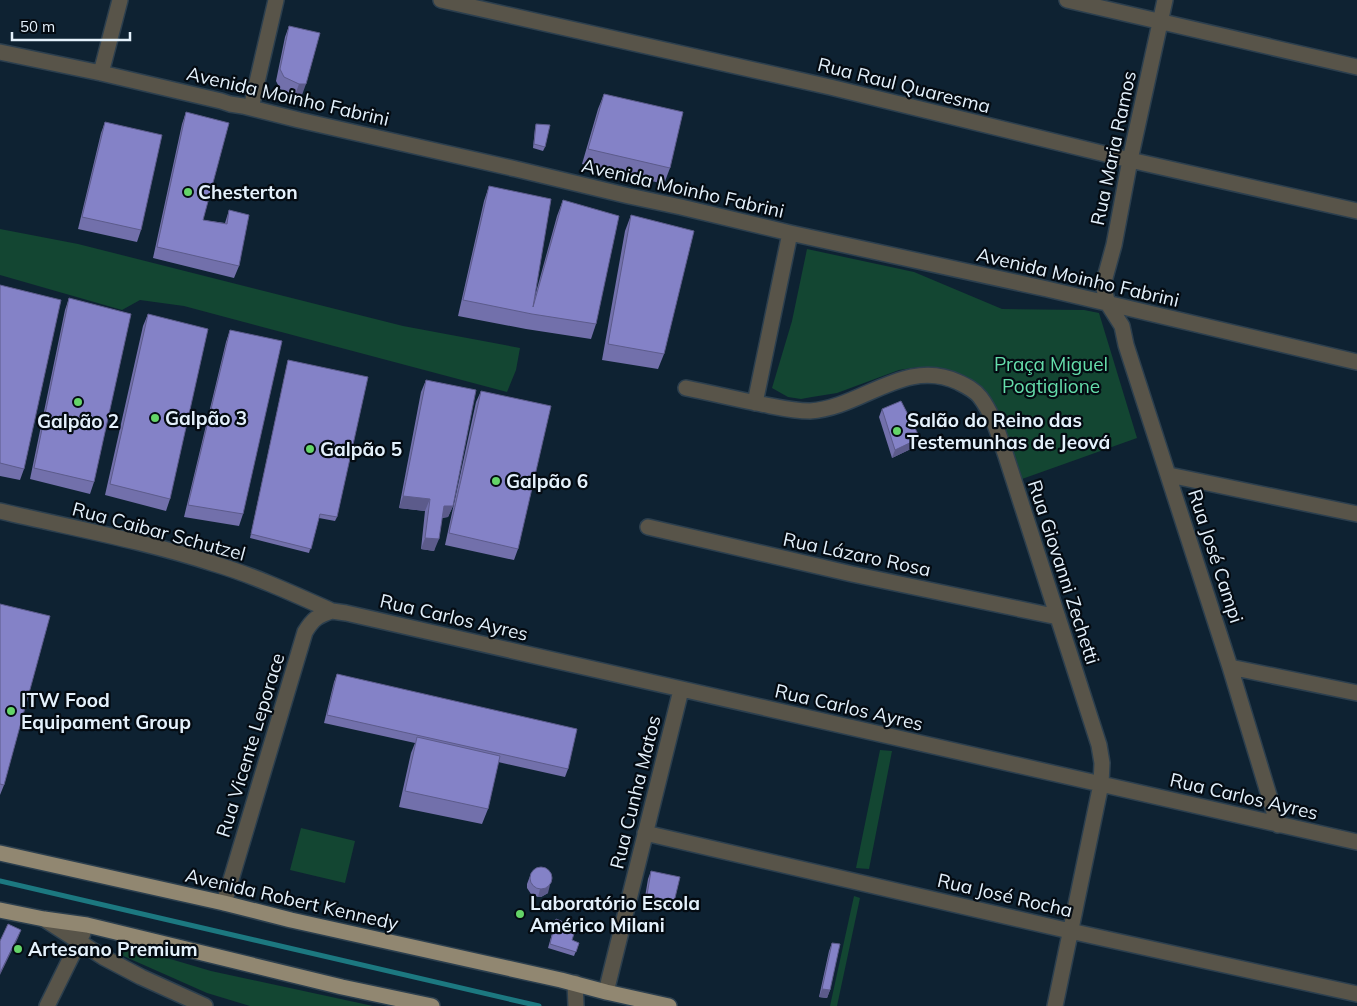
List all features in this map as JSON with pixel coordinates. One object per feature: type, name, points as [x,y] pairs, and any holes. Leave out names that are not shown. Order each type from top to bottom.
[{"type":"main road","name":"Avenida Robert Kennedy","points":[[0,852],[224,903],[576,995],[606,992],[669,1006]]},
{"type":"main road","points":[[0,910],[44,920],[87,925],[342,987],[432,1006]]},
{"type":"street","points":[[101,73],[120,0]]},
{"type":"street","points":[[251,108],[276,0]]},
{"type":"street","name":"Rua Raul Quaresma","points":[[441,0],[830,87],[1130,160],[1357,211]]},
{"type":"street","points":[[1067,0],[1357,66]]},
{"type":"street","name":"Rua Maria Ramos","points":[[1108,304],[1103,285],[1114,245],[1130,160],[1165,0]]},
{"type":"street","name":"Avenida Moinho Fabrini","points":[[0,52],[101,73],[629,196],[681,206],[790,233],[1047,289],[1357,362]]},
{"type":"street","points":[[755,403],[790,233]]},
{"type":"street","name":"Rua José Campi","points":[[1108,304],[1122,326],[1126,345],[1230,667],[1278,825]]},
{"type":"street","name":"Rua Giovanni Zechetti","points":[[686,388],[785,409],[809,411],[834,407],[903,379],[915,376],[941,376],[953,379],[979,395],[989,411],[1006,456],[1058,617],[1099,745],[1102,763],[1101,784],[1055,1006]]},
{"type":"street","points":[[1169,475],[1357,514]]},
{"type":"street","name":"Rua Caibar Schutzel","points":[[0,511],[200,559],[254,577],[332,611]]},
{"type":"street","name":"Rua Lázaro Rosa","points":[[648,527],[852,574],[1058,617]]},
{"type":"street","name":"Rua Carlos Ayres","points":[[332,611],[1357,842]]},
{"type":"street","name":"Rua Vicente Leporace","points":[[224,903],[305,632],[312,621],[320,615],[332,611]]},
{"type":"street","points":[[1230,667],[1357,693]]},
{"type":"street","name":"Rua Cunha Matos","points":[[606,992],[681,690]]},
{"type":"street","name":"Rua José Rocha","points":[[645,833],[1070,931],[1357,994]]},
{"type":"street","points":[[44,920],[103,957],[205,1006]]},
{"type":"street","points":[[47,1006],[87,925]]},
{"type":"green space","points":[[0,229],[78,244],[403,326],[520,348],[516,370],[507,392],[184,306],[140,300],[122,310],[0,275]]},
{"type":"green space","name":"Praça Miguel Pogtiglione","points":[[807,249],[914,272],[1002,309],[1084,310],[1099,313],[1137,438],[1022,479],[991,399],[952,371],[937,367],[899,370],[837,393],[801,399],[788,397],[772,388],[792,321]]},
{"type":"green space","points":[[880,750],[892,751],[869,869],[856,868]]},
{"type":"green space","points":[[301,828],[355,841],[345,883],[290,870]]},
{"type":"green space","points":[[854,896],[860,898],[837,1006],[830,1006]]},
{"type":"green space","points":[[123,945],[211,971],[373,1006],[250,1006],[207,993],[119,954]]},
{"type":"building","points":[[289,26],[320,33],[306,84],[299,84],[284,77],[280,69]]},
{"type":"building","points":[[604,94],[683,112],[670,168],[588,149]]},
{"type":"building","name":"Chesterton","points":[[186,112],[229,123],[203,220],[227,224],[229,210],[249,215],[239,266],[157,247]]},
{"type":"building","points":[[105,122],[162,135],[141,230],[82,217]]},
{"type":"building","points":[[536,124],[550,125],[545,147],[534,144]]},
{"type":"building","points":[[489,186],[551,199],[533,307],[563,200],[619,216],[596,324],[532,314],[463,300]]},
{"type":"building","points":[[631,215],[694,231],[664,354],[608,344]]},
{"type":"building","points":[[0,285],[61,300],[24,469],[0,463]]},
{"type":"building","name":"Galpão 2","points":[[69,298],[131,314],[94,482],[34,468]]},
{"type":"building","name":"Galpão 3","points":[[148,314],[208,329],[170,499],[110,484]]},
{"type":"building","points":[[230,330],[282,341],[243,514],[188,505]]},
{"type":"building","name":"Galpão 5","points":[[288,360],[368,377],[337,517],[320,514],[311,549],[251,534]]},
{"type":"building","points":[[426,380],[476,390],[453,506],[444,506],[439,539],[425,538],[430,499],[403,496]]},
{"type":"building","name":"Galpão 6","points":[[481,391],[551,406],[518,549],[449,533]]},
{"type":"building","name":"Salão do Reino das Testemunhas de Jeová","points":[[901,401],[920,438],[895,450],[882,409]]},
{"type":"building","name":"ITW Food Equipament Group","points":[[0,604],[50,616],[4,785],[0,784]]},
{"type":"building","points":[[337,674],[577,729],[568,769],[327,715]]},
{"type":"building","points":[[417,737],[500,756],[488,809],[405,791]]},
{"type":"building","points":[[541,867],[549,870],[552,878],[549,886],[541,889],[533,886],[530,878],[533,870]]},
{"type":"building","points":[[651,871],[680,877],[674,902],[647,895]]},
{"type":"building","points":[[556,919],[576,927],[572,940],[579,943],[576,952],[550,944]]},
{"type":"building","points":[[8,924],[21,930],[0,973],[0,941]]},
{"type":"building","points":[[832,943],[840,944],[830,990],[822,989]]},
{"type":"waterway","points":[[0,881],[539,1006]]},
{"type":"place","name":"Chesterton","points":[[188,192]]},
{"type":"place","name":"Galpão 2","points":[[78,402]]},
{"type":"place","name":"Galpão 3","points":[[155,418]]},
{"type":"place","name":"Salão do Reino das Testemunhas de Jeová","points":[[897,431]]},
{"type":"place","name":"Galpão 5","points":[[310,449]]},
{"type":"place","name":"Galpão 6","points":[[496,481]]},
{"type":"place","name":"ITW Food Equipament Group","points":[[11,711]]},
{"type":"place","name":"Laboratório Escola Américo Milani","points":[[520,914]]},
{"type":"place","name":"Artesano Premium","points":[[18,949]]}]
